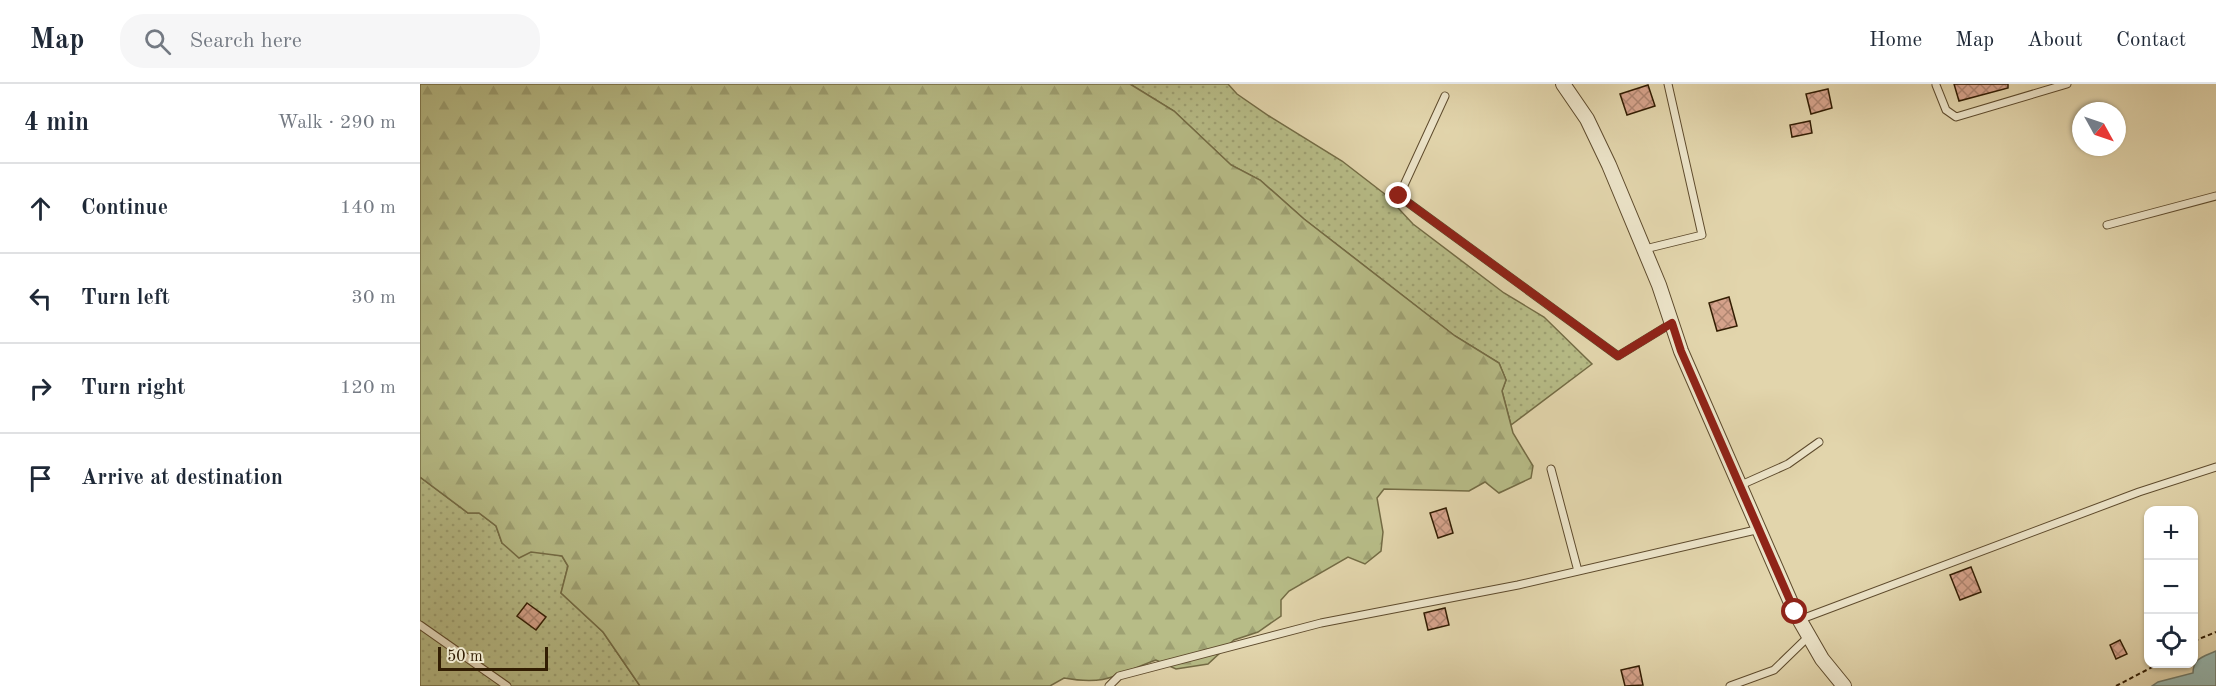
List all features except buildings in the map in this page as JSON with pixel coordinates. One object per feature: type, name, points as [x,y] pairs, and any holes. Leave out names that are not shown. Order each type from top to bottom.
[{"type":"street","points":[[1563,84],[1596,134],[1645,249],[1681,351],[1799,620],[1808,637],[1844,686]]},
{"type":"lane","points":[[1645,249],[1702,235],[1668,84]]},
{"type":"lane","points":[[1936,85],[1946,110],[1956,117],[2067,84]]},
{"type":"lane","points":[[1445,96],[1399,196],[1618,356],[1672,323]]},
{"type":"lane","points":[[2107,225],[2216,196]]},
{"type":"lane","points":[[1741,485],[1788,464],[1819,442]]},
{"type":"lane","points":[[1799,620],[2139,492],[2216,467]]},
{"type":"lane","points":[[1551,469],[1578,571]]},
{"type":"lane","points":[[1109,686],[1119,676],[1321,623],[1451,599],[1760,529]]},
{"type":"lane","points":[[420,625],[507,686]]},
{"type":"lane","points":[[1730,686],[1774,670],[1808,637]]},
{"type":"path","points":[[2198,639],[2216,632]]},
{"type":"path","points":[[2116,686],[2149,668]]},
{"type":"green space","points":[[420,84],[1130,84],[1174,111],[1231,165],[1260,180],[1304,219],[1455,336],[1499,363],[1506,380],[1502,391],[1513,433],[1533,466],[1531,478],[1499,493],[1485,482],[1469,491],[1384,489],[1377,498],[1383,532],[1381,551],[1365,564],[1348,557],[1289,591],[1281,600],[1281,616],[1258,632],[1234,640],[1208,664],[1176,669],[1156,660],[1102,680],[1064,678],[1050,686],[640,686],[603,632],[561,593],[568,566],[562,556],[531,552],[519,558],[502,543],[496,526],[479,513],[468,513],[420,477]]},
{"type":"green space","points":[[1130,84],[1228,84],[1237,94],[1269,116],[1342,161],[1386,195],[1413,224],[1504,293],[1544,317],[1592,364],[1511,425],[1502,391],[1506,380],[1499,363],[1455,336],[1304,219],[1260,180],[1231,165],[1174,111]]},
{"type":"green space","points":[[420,477],[468,513],[479,513],[496,526],[502,543],[562,556],[568,566],[561,593],[603,632],[640,686],[420,686]]},
{"type":"water","points":[[2216,651],[2216,686],[2152,686],[2158,682],[2193,673],[2193,668],[2198,668],[2198,660]]},
{"type":"route","points":[[1399,196],[1618,356],[1672,323],[1681,351],[1795,612]]}]
